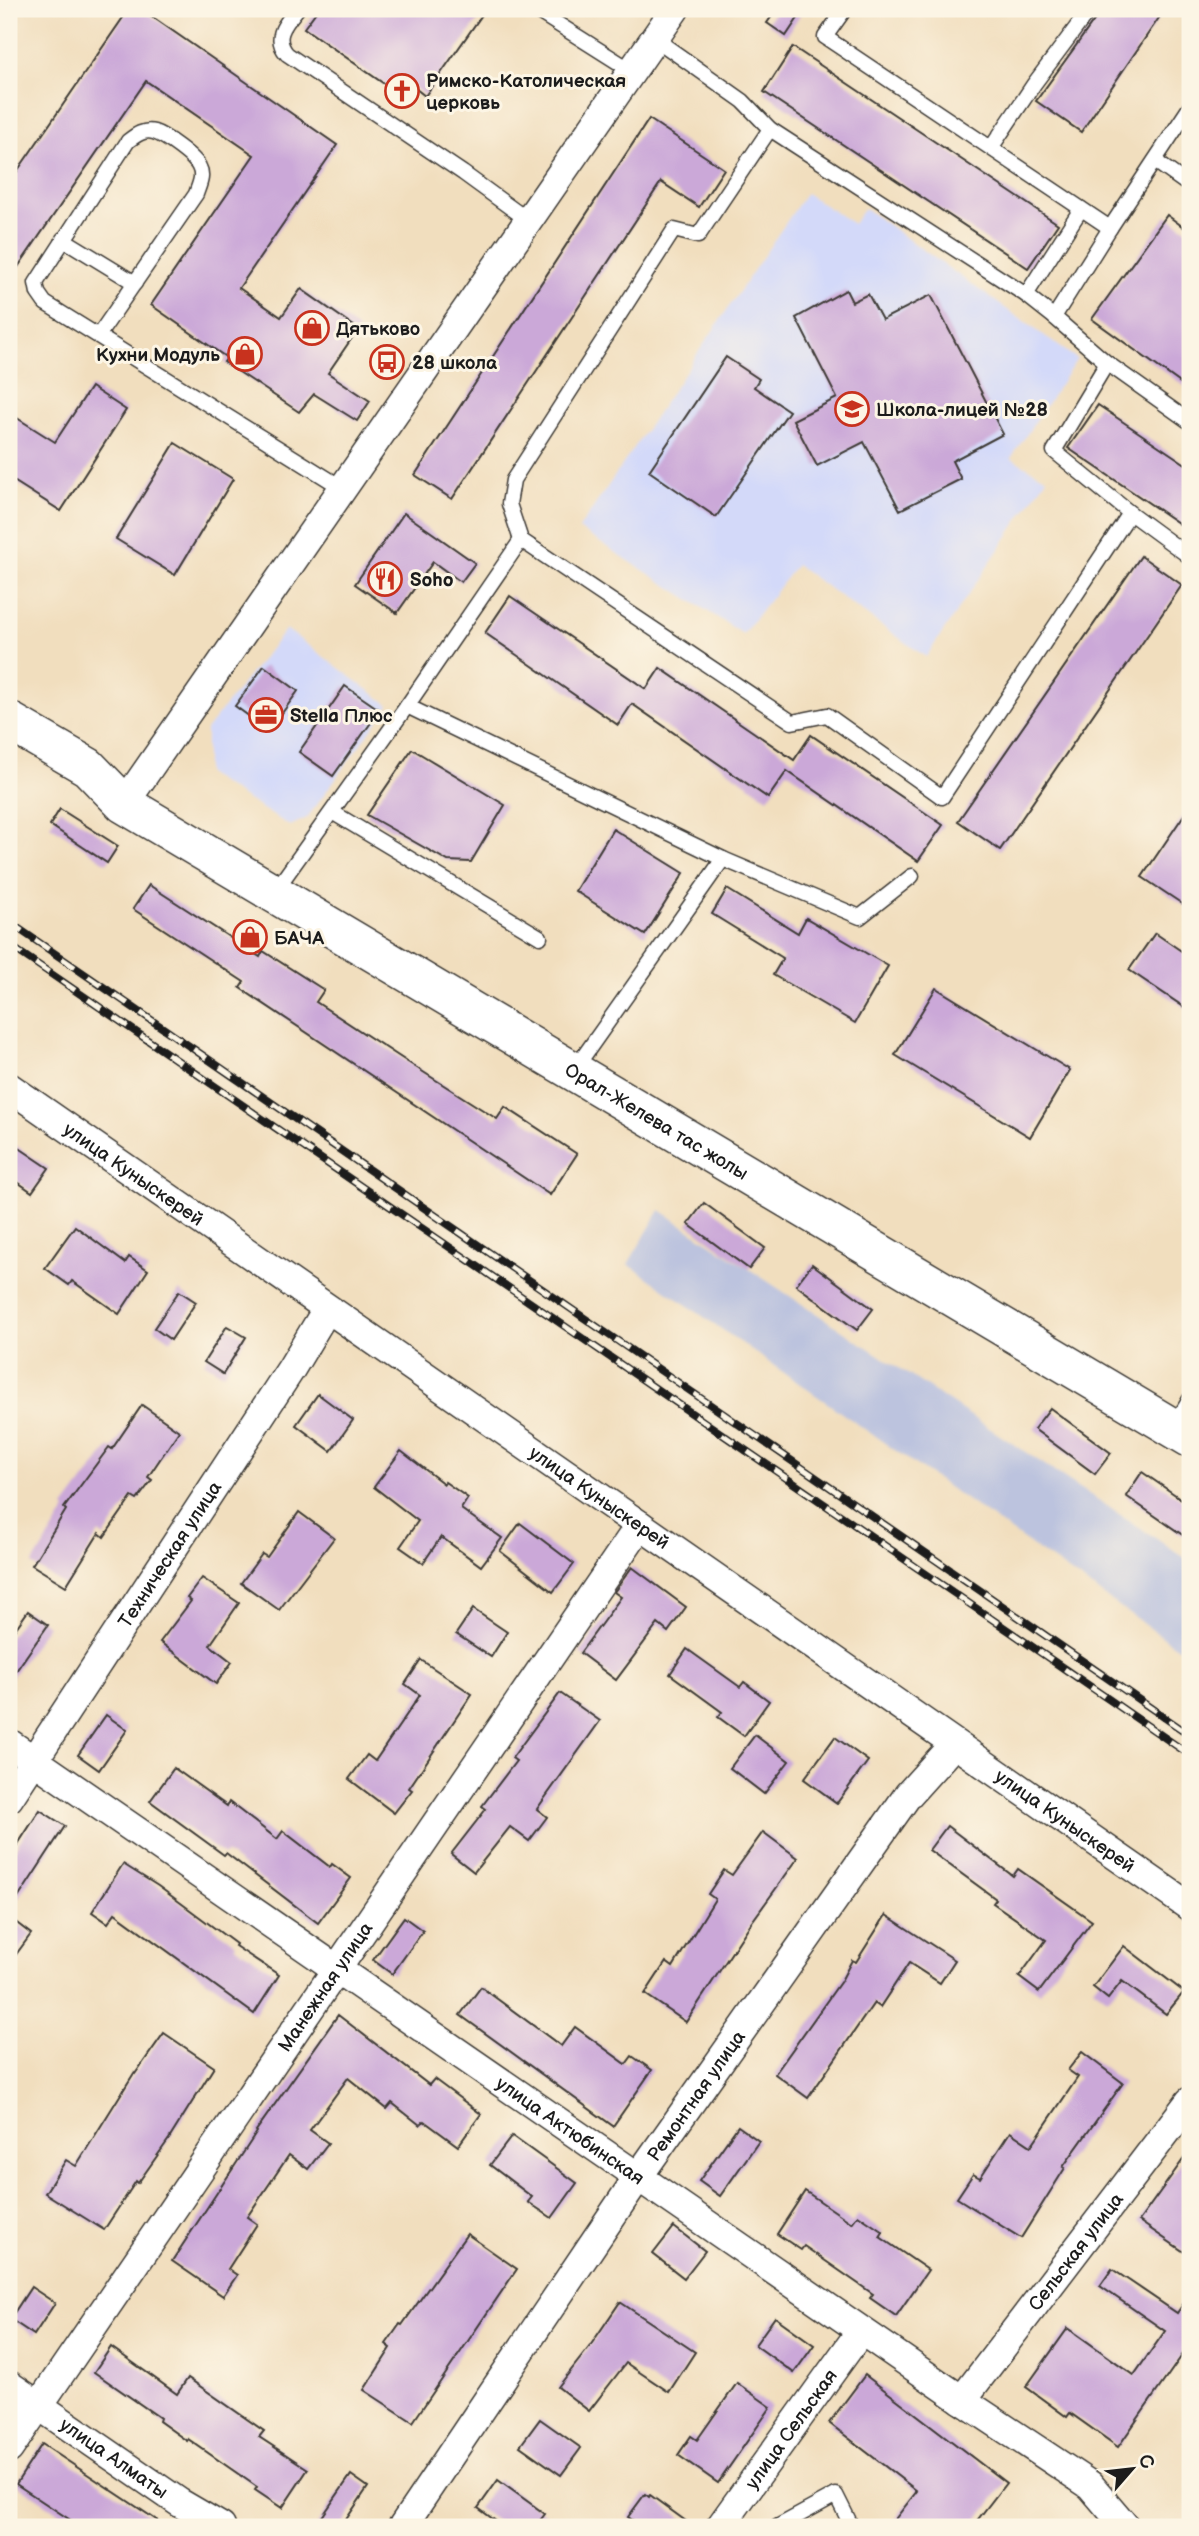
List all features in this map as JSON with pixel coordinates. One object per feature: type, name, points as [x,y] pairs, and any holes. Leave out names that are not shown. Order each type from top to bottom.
[{"type":"main road","name":"Орал-Желева тас жолы","points":[[9,721],[88,767],[124,804],[273,894],[574,1071],[1184,1422]]},
{"type":"street","points":[[124,804],[675,9]]},
{"type":"street","name":"улица Куныскерей","points":[[11,1096],[327,1308],[1190,1908]]},
{"type":"street","name":"Техническая улица","points":[[9,1798],[291,1369],[327,1308]]},
{"type":"street","name":"Манежная улица","points":[[9,2449],[640,1525]]},
{"type":"street","name":"улица Актюбинская","points":[[9,1743],[861,2331],[1090,2485],[1123,2527]]},
{"type":"street","name":"Ремонтная улица","points":[[402,2527],[638,2177],[908,1795],[954,1744]]},
{"type":"street","name":"Сельская улица","points":[[962,2400],[1190,2101]]},
{"type":"street","name":"улица Сельская","points":[[720,2527],[861,2331]]},
{"type":"street","name":"улица Алматы","points":[[9,2385],[180,2503],[221,2527]]},
{"type":"lane","points":[[298,9],[282,30],[280,37],[281,47],[287,54],[529,220]]},
{"type":"lane","points":[[534,9],[632,71]]},
{"type":"lane","points":[[845,9],[825,37],[1110,228]]},
{"type":"lane","points":[[991,148],[1034,84],[1090,9]]},
{"type":"lane","points":[[654,38],[743,101],[770,129],[1026,295],[1107,363],[1190,422]]},
{"type":"lane","points":[[1054,317],[1190,107]]},
{"type":"lane","points":[[770,129],[698,236],[674,230],[513,480],[509,504],[521,540],[792,722],[827,715],[942,797],[1130,513]]},
{"type":"lane","points":[[98,336],[196,194],[201,180],[200,168],[191,156],[153,132],[139,133],[128,141],[36,283],[38,293],[46,303],[98,336],[344,489]]},
{"type":"lane","points":[[1155,161],[1190,186]]},
{"type":"lane","points":[[1026,295],[1082,209]]},
{"type":"lane","points":[[63,239],[135,283]]},
{"type":"lane","points":[[1107,363],[1054,451],[1130,513],[1190,557]]},
{"type":"lane","points":[[273,894],[521,540]]},
{"type":"lane","points":[[407,706],[723,859],[860,918],[912,876]]},
{"type":"lane","points":[[332,812],[540,937]]},
{"type":"lane","points":[[574,1071],[723,859]]},
{"type":"lane","points":[[777,2527],[836,2495],[852,2527]]},
{"type":"shaded area","name":"Школа-лицей №28","points":[[806,193],[853,224],[864,208],[1077,359],[1011,458],[1047,478],[926,657],[796,565],[743,634],[579,529]]},
{"type":"shaded area","name":"Stella Плюс","points":[[286,629],[389,705],[307,818],[290,826],[206,774],[206,730]]},
{"type":"shaded area","points":[[660,1210],[1190,1561],[1190,1656],[628,1264]]},
{"type":"building","points":[[129,9],[141,9],[337,145],[239,288],[281,317],[301,289],[358,329],[328,373],[370,401],[357,421],[314,394],[299,412],[224,362],[227,358],[151,305],[254,155],[146,81],[9,280],[9,183]]},
{"type":"building","points":[[318,9],[486,9],[425,96],[411,85],[403,97],[304,28]]},
{"type":"building","points":[[777,9],[804,9],[786,36],[767,23]]},
{"type":"building","points":[[1099,9],[1165,9],[1081,132],[1036,101],[1098,15]]},
{"type":"building","points":[[793,47],[1058,224],[1028,268],[764,92]]},
{"type":"building","points":[[649,119],[724,169],[699,207],[661,182],[452,499],[415,475]]},
{"type":"building","points":[[1167,215],[1190,232],[1190,390],[1092,319]]},
{"type":"building","points":[[846,290],[852,302],[868,294],[882,320],[931,295],[1003,434],[952,461],[961,479],[900,510],[864,442],[817,466],[793,420],[837,398],[796,318]]},
{"type":"building","points":[[726,357],[759,379],[754,387],[789,411],[716,517],[649,471]]},
{"type":"building","points":[[91,387],[126,410],[61,511],[9,478],[9,413],[55,442]]},
{"type":"building","points":[[1098,405],[1190,467],[1190,531],[1068,448]]},
{"type":"building","points":[[175,443],[233,479],[175,575],[116,539]]},
{"type":"building","points":[[404,513],[475,563],[461,582],[433,562],[397,613],[355,584]]},
{"type":"building","points":[[1141,556],[1182,585],[1000,850],[958,821]]},
{"type":"building","points":[[510,596],[646,689],[660,668],[794,760],[811,735],[943,825],[918,861],[787,771],[768,798],[632,704],[618,725],[485,633]]},
{"type":"building","points":[[264,666],[298,691],[269,731],[235,706]]},
{"type":"building","points":[[345,686],[380,710],[333,776],[299,752]]},
{"type":"building","points":[[412,749],[505,805],[471,862],[448,861],[367,815]]},
{"type":"building","points":[[1190,806],[1190,909],[1142,877]]},
{"type":"building","points":[[60,809],[118,846],[107,863],[50,825]]},
{"type":"building","points":[[613,829],[684,873],[645,935],[575,891]]},
{"type":"building","points":[[149,885],[260,957],[263,951],[324,990],[316,1002],[497,1119],[505,1107],[577,1154],[550,1195],[240,988],[244,982],[133,909]]},
{"type":"building","points":[[727,889],[798,933],[806,918],[888,966],[855,1023],[773,975],[783,958],[712,914]]},
{"type":"building","points":[[1155,933],[1190,957],[1190,1011],[1129,970]]},
{"type":"building","points":[[936,988],[1070,1070],[1030,1137],[895,1055]]},
{"type":"building","points":[[9,1141],[49,1168],[32,1192],[9,1176]]},
{"type":"building","points":[[704,1203],[765,1248],[749,1269],[688,1224]]},
{"type":"building","points":[[75,1226],[125,1263],[129,1257],[148,1270],[119,1314],[72,1281],[69,1285],[45,1268]]},
{"type":"building","points":[[812,1264],[873,1309],[857,1330],[796,1285]]},
{"type":"building","points":[[179,1291],[196,1302],[171,1340],[154,1328]]},
{"type":"building","points":[[227,1326],[246,1337],[223,1374],[204,1362]]},
{"type":"building","points":[[318,1394],[353,1420],[331,1451],[296,1425]]},
{"type":"building","points":[[142,1405],[179,1431],[148,1477],[152,1480],[137,1500],[132,1497],[104,1537],[99,1533],[66,1586],[32,1565],[66,1510],[64,1508],[109,1447],[112,1449]]},
{"type":"building","points":[[1050,1408],[1111,1453],[1095,1474],[1034,1429]]},
{"type":"building","points":[[401,1451],[444,1484],[445,1482],[468,1498],[461,1509],[502,1538],[481,1566],[441,1537],[423,1563],[400,1547],[418,1521],[374,1487]]},
{"type":"building","points":[[1142,1472],[1190,1505],[1190,1540],[1126,1496]]},
{"type":"building","points":[[299,1512],[334,1538],[279,1610],[241,1583],[262,1554],[267,1557]]},
{"type":"building","points":[[520,1523],[574,1564],[553,1592],[500,1551]]},
{"type":"building","points":[[632,1567],[686,1607],[668,1632],[658,1624],[616,1680],[580,1653],[621,1597],[614,1592]]},
{"type":"building","points":[[202,1578],[239,1603],[210,1645],[232,1662],[216,1684],[160,1642],[191,1601],[187,1598]]},
{"type":"building","points":[[473,1609],[507,1632],[491,1657],[456,1634]]},
{"type":"building","points":[[28,1611],[48,1625],[9,1681],[9,1638]]},
{"type":"building","points":[[687,1649],[740,1687],[744,1682],[769,1701],[744,1736],[718,1717],[722,1712],[670,1674]]},
{"type":"building","points":[[421,1660],[472,1694],[409,1788],[412,1790],[394,1813],[349,1779],[367,1755],[375,1761],[420,1695],[405,1684]]},
{"type":"building","points":[[560,1693],[600,1721],[537,1809],[547,1817],[529,1841],[510,1827],[474,1872],[451,1854],[486,1809],[482,1806],[516,1761],[512,1758]]},
{"type":"building","points":[[106,1715],[127,1730],[99,1770],[78,1755]]},
{"type":"building","points":[[755,1735],[789,1761],[764,1794],[730,1768]]},
{"type":"building","points":[[835,1737],[868,1761],[837,1803],[804,1779]]},
{"type":"building","points":[[174,1768],[227,1806],[229,1802],[277,1839],[283,1831],[330,1867],[332,1864],[351,1878],[318,1923],[226,1853],[224,1855],[150,1801]]},
{"type":"building","points":[[40,1810],[65,1826],[9,1912],[9,1858]]},
{"type":"building","points":[[947,1826],[1013,1876],[1018,1869],[1092,1921],[1039,1992],[1019,1977],[1046,1940],[993,1903],[996,1899],[929,1850]]},
{"type":"building","points":[[763,1832],[798,1858],[751,1923],[686,2022],[645,1994],[666,1962],[673,1967],[715,1899],[708,1894],[724,1870],[732,1875]]},
{"type":"building","points":[[123,1864],[158,1886],[236,1944],[235,1946],[279,1975],[254,2014],[115,1913],[108,1923],[92,1912]]},
{"type":"building","points":[[886,1915],[955,1960],[940,1983],[909,1963],[880,2007],[874,2003],[808,2098],[775,2074],[841,1981],[852,1960],[856,1962]]},
{"type":"building","points":[[9,1917],[31,1934],[9,1964]]},
{"type":"building","points":[[404,1917],[423,1931],[392,1974],[373,1960]]},
{"type":"building","points":[[1124,1946],[1184,1992],[1166,2014],[1122,1981],[1108,1999],[1093,1987]]},
{"type":"building","points":[[481,1987],[561,2046],[575,2027],[626,2064],[632,2056],[652,2070],[613,2126],[460,2015]]},
{"type":"building","points":[[338,2015],[429,2085],[434,2079],[481,2114],[458,2146],[424,2121],[420,2125],[392,2103],[387,2109],[348,2078],[310,2130],[328,2143],[308,2169],[289,2155],[247,2217],[257,2224],[228,2269],[237,2275],[223,2296],[172,2261],[256,2131]]},
{"type":"building","points":[[164,2033],[214,2067],[169,2139],[138,2183],[136,2181],[104,2230],[45,2193],[66,2160],[76,2166],[134,2073]]},
{"type":"building","points":[[1082,2052],[1123,2083],[1063,2167],[1065,2168],[1021,2238],[957,2198],[973,2174],[980,2178],[1010,2132],[1031,2146],[1078,2077],[1068,2070]]},
{"type":"building","points":[[738,2126],[759,2141],[720,2196],[699,2181]]},
{"type":"building","points":[[512,2136],[577,2183],[552,2218],[528,2202],[532,2197],[490,2165]]},
{"type":"building","points":[[1190,2150],[1190,2256],[1139,2221]]},
{"type":"building","points":[[805,2191],[852,2223],[858,2215],[883,2232],[880,2237],[928,2270],[896,2316],[870,2298],[873,2294],[804,2246],[801,2250],[777,2234]]},
{"type":"building","points":[[674,2227],[705,2251],[684,2278],[653,2254]]},
{"type":"building","points":[[467,2234],[517,2269],[413,2422],[364,2390],[391,2348],[386,2344]]},
{"type":"building","points":[[1112,2269],[1177,2313],[1190,2294],[1190,2344],[1118,2447],[1070,2413],[1067,2417],[1026,2387],[1068,2328],[1134,2375],[1165,2331],[1100,2286]]},
{"type":"building","points":[[31,2287],[55,2303],[34,2335],[10,2319]]},
{"type":"building","points":[[620,2302],[695,2352],[669,2392],[626,2363],[589,2411],[558,2387]]},
{"type":"building","points":[[775,2317],[814,2345],[794,2373],[755,2345]]},
{"type":"building","points":[[111,2347],[177,2394],[188,2378],[264,2431],[259,2437],[308,2469],[282,2508],[255,2490],[257,2487],[188,2439],[187,2441],[159,2421],[160,2418],[94,2372]]},
{"type":"building","points":[[865,2375],[1006,2483],[972,2527],[889,2527],[917,2491],[829,2423]]},
{"type":"building","points":[[737,2383],[771,2407],[718,2483],[678,2455],[691,2436],[697,2440]]},
{"type":"building","points":[[540,2419],[581,2448],[561,2475],[520,2446]]},
{"type":"building","points":[[42,2444],[167,2527],[81,2527],[16,2484]]},
{"type":"building","points":[[351,2475],[368,2487],[341,2527],[315,2527]]},
{"type":"building","points":[[498,2480],[545,2514],[535,2527],[504,2527],[478,2508]]},
{"type":"building","points":[[645,2494],[694,2527],[642,2527],[628,2517]]},
{"type":"railway","points":[[9,922],[1190,1735]]},
{"type":"railway","points":[[9,945],[1190,1755]]},
{"type":"place","name":"Римско-Католическая церковь","points":[[402,91]]},
{"type":"place","name":"Дятьково","points":[[312,328]]},
{"type":"place","name":"Кухни Модуль","points":[[245,354]]},
{"type":"place","name":"28 школа","points":[[387,362]]},
{"type":"place","name":"Школа-лицей №28","points":[[852,409]]},
{"type":"place","name":"Soho","points":[[385,579]]},
{"type":"place","name":"Stella Плюс","points":[[266,715]]},
{"type":"place","name":"БАЧА","points":[[250,937]]}]
